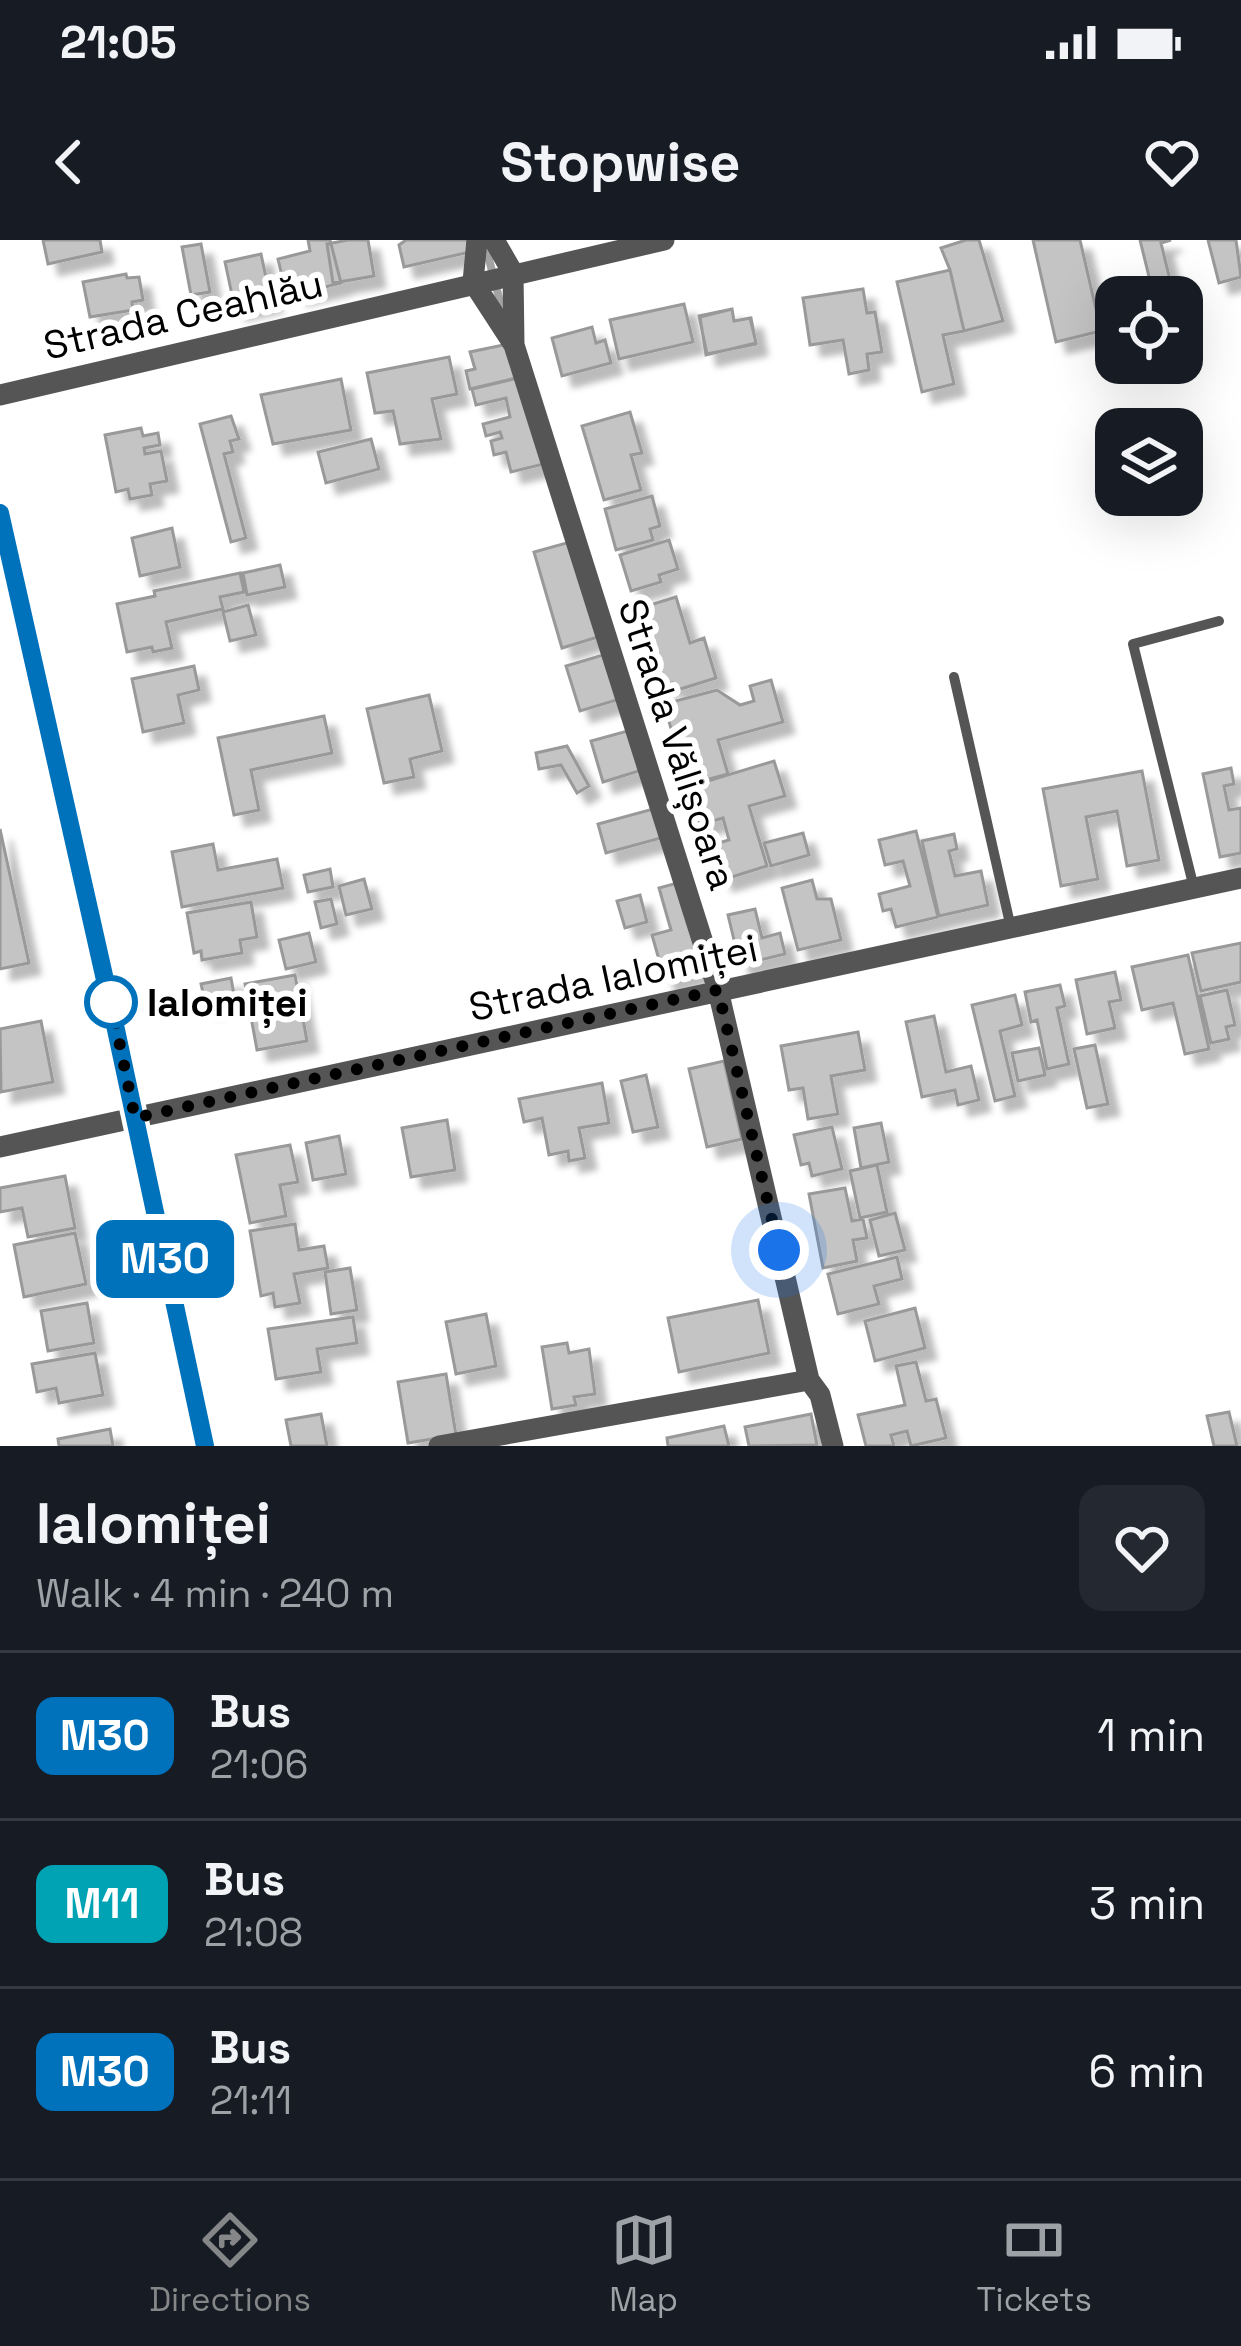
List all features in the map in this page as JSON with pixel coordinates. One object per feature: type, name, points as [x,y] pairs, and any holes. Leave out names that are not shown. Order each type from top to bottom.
[{"type":"street","points":[[476,281],[477,240]]},
{"type":"street","name":"Strada Vălișoara","points":[[494,240],[510,273],[514,345]]},
{"type":"street","name":"Strada Ceahlău","points":[[0,395],[664,240]]},
{"type":"street","name":"Strada Vălișoara","points":[[476,281],[514,345],[718,990],[809,1380],[820,1395],[833,1446]]},
{"type":"street","points":[[0,512],[205,1446]]},
{"type":"street","name":"Strada Ialomiței","points":[[0,1147],[1241,878]]},
{"type":"street","points":[[439,1446],[809,1380]]},
{"type":"lane","points":[[1194,888],[1133,644],[1220,621]]},
{"type":"lane","points":[[955,677],[1011,928]]},
{"type":"building","points":[[43,240],[100,240],[102,252],[48,264]]},
{"type":"building","points":[[308,240],[330,240],[341,283],[297,294],[293,278],[283,280],[278,259],[310,251]]},
{"type":"building","points":[[368,240],[374,276],[333,283],[327,244]]},
{"type":"building","points":[[406,240],[467,240],[470,252],[404,267],[399,245]]},
{"type":"building","points":[[979,240],[1003,321],[964,331],[941,248]]},
{"type":"building","points":[[1033,240],[1080,240],[1095,305],[1095,332],[1056,342]]},
{"type":"building","points":[[1140,240],[1171,240],[1161,243],[1169,276],[1149,276]]},
{"type":"building","points":[[1208,240],[1236,240],[1241,277],[1219,283]]},
{"type":"building","points":[[201,244],[210,292],[191,295],[182,247]]},
{"type":"building","points":[[261,254],[271,301],[235,309],[225,262]]},
{"type":"building","points":[[950,270],[964,331],[943,335],[954,384],[922,392],[897,282]]},
{"type":"building","points":[[126,274],[127,278],[139,277],[143,300],[132,302],[133,310],[90,317],[83,282]]},
{"type":"building","points":[[863,289],[867,313],[875,312],[882,352],[867,354],[869,370],[849,374],[843,340],[810,345],[803,298]]},
{"type":"building","points":[[684,304],[693,342],[619,359],[610,320]]},
{"type":"building","points":[[732,309],[734,321],[751,318],[756,344],[707,354],[699,316]]},
{"type":"building","points":[[732,309],[734,321],[750,318],[756,343],[706,355],[700,317]]},
{"type":"building","points":[[592,327],[596,343],[605,340],[611,363],[562,376],[552,338]]},
{"type":"building","points":[[508,344],[516,378],[470,389],[466,371],[475,369],[470,352]]},
{"type":"building","points":[[449,357],[457,394],[432,399],[441,439],[400,444],[393,411],[375,413],[367,373]]},
{"type":"building","points":[[522,377],[544,464],[511,472],[506,452],[494,455],[491,441],[502,438],[500,432],[486,436],[483,424],[510,417],[506,398],[476,405],[472,389]]},
{"type":"building","points":[[341,379],[351,430],[273,444],[261,395]]},
{"type":"building","points":[[630,412],[642,453],[631,455],[641,490],[604,500],[582,426]]},
{"type":"building","points":[[231,416],[239,439],[230,441],[233,452],[224,454],[246,538],[231,542],[200,424]]},
{"type":"building","points":[[141,428],[143,436],[158,433],[160,445],[144,448],[145,454],[161,451],[167,481],[150,484],[152,495],[130,499],[128,489],[116,492],[105,435]]},
{"type":"building","points":[[371,439],[379,469],[326,483],[318,452]]},
{"type":"building","points":[[652,496],[660,526],[650,529],[653,540],[616,550],[605,509]]},
{"type":"building","points":[[172,528],[180,567],[140,576],[132,538]]},
{"type":"building","points":[[669,540],[678,569],[659,575],[661,582],[631,591],[620,555]]},
{"type":"building","points":[[570,542],[598,637],[562,648],[534,552]]},
{"type":"building","points":[[280,565],[285,587],[247,595],[243,573]]},
{"type":"building","points":[[240,573],[244,592],[220,597],[223,609],[166,622],[172,648],[127,652],[117,604]]},
{"type":"building","points":[[676,597],[690,643],[704,638],[716,678],[674,691],[672,683],[661,687],[637,609]]},
{"type":"building","points":[[248,605],[256,635],[230,641],[223,612]]},
{"type":"building","points":[[606,654],[620,699],[580,711],[566,666]]},
{"type":"building","points":[[194,666],[199,690],[178,695],[184,723],[143,732],[132,679]]},
{"type":"building","points":[[771,680],[783,722],[718,740],[728,774],[687,785],[664,704],[717,690],[740,705],[754,701],[750,686]]},
{"type":"building","points":[[429,695],[442,751],[410,759],[414,777],[384,783],[367,709]]},
{"type":"building","points":[[324,716],[332,753],[251,770],[259,810],[234,815],[218,738]]},
{"type":"building","points":[[631,730],[642,770],[603,782],[591,741]]},
{"type":"building","points":[[567,746],[589,786],[577,793],[561,765],[539,769],[536,753]]},
{"type":"building","points":[[774,761],[785,796],[749,806],[767,866],[722,880],[711,845],[729,840],[723,818],[700,825],[688,787]]},
{"type":"building","points":[[1231,768],[1234,784],[1224,786],[1229,810],[1241,808],[1241,853],[1220,857],[1203,774]]},
{"type":"building","points":[[1142,771],[1159,860],[1127,866],[1117,811],[1086,817],[1098,879],[1061,886],[1043,789]]},
{"type":"building","points":[[653,809],[661,838],[606,853],[598,824]]},
{"type":"building","points":[[0,829],[29,963],[0,969]]},
{"type":"building","points":[[916,831],[938,917],[896,927],[891,909],[883,911],[879,894],[910,886],[903,861],[885,865],[879,840]]},
{"type":"building","points":[[803,833],[809,855],[771,866],[764,843]]},
{"type":"building","points":[[954,834],[957,849],[949,851],[955,876],[981,871],[988,905],[939,916],[922,841]]},
{"type":"building","points":[[213,844],[218,870],[277,859],[283,888],[182,907],[172,852]]},
{"type":"building","points":[[330,869],[333,887],[308,892],[304,875]]},
{"type":"building","points":[[364,879],[372,909],[346,915],[339,886]]},
{"type":"building","points":[[812,880],[817,899],[831,899],[841,940],[798,950],[782,888]]},
{"type":"building","points":[[677,883],[702,970],[665,981],[652,935],[671,930],[659,888]]},
{"type":"building","points":[[640,895],[647,922],[625,928],[617,901]]},
{"type":"building","points":[[331,899],[337,924],[321,928],[315,902]]},
{"type":"building","points":[[251,902],[257,937],[240,940],[242,953],[202,960],[201,951],[194,953],[187,913]]},
{"type":"building","points":[[755,909],[762,938],[780,933],[785,954],[740,965],[728,915]]},
{"type":"building","points":[[309,933],[316,962],[286,969],[279,940]]},
{"type":"building","points":[[1241,943],[1241,982],[1201,991],[1192,953]]},
{"type":"building","points":[[1188,955],[1209,1049],[1185,1054],[1173,1003],[1142,1010],[1132,967]]},
{"type":"building","points":[[1115,972],[1121,1000],[1109,1002],[1115,1028],[1087,1034],[1076,980]]},
{"type":"building","points":[[295,975],[307,1041],[257,1050],[245,984]]},
{"type":"building","points":[[231,978],[235,1000],[206,1006],[201,984]]},
{"type":"building","points":[[1060,985],[1065,1006],[1057,1008],[1069,1064],[1047,1069],[1037,1020],[1031,1022],[1025,992]]},
{"type":"building","points":[[1227,990],[1235,1025],[1226,1027],[1229,1039],[1211,1043],[1200,996]]},
{"type":"building","points":[[1015,995],[1022,1025],[1000,1031],[1015,1096],[995,1101],[972,1005]]},
{"type":"building","points":[[934,1016],[946,1072],[971,1066],[979,1100],[958,1105],[955,1090],[922,1097],[906,1022]]},
{"type":"building","points":[[41,1021],[53,1082],[1,1092],[0,1029]]},
{"type":"building","points":[[858,1032],[865,1070],[831,1076],[838,1114],[808,1119],[803,1088],[789,1090],[781,1046]]},
{"type":"building","points":[[1095,1045],[1108,1104],[1087,1108],[1074,1049]]},
{"type":"building","points":[[1039,1048],[1045,1075],[1018,1081],[1012,1053]]},
{"type":"building","points":[[724,1061],[742,1139],[707,1147],[689,1069]]},
{"type":"building","points":[[646,1075],[658,1127],[633,1132],[621,1081]]},
{"type":"building","points":[[602,1083],[609,1123],[579,1128],[585,1158],[569,1161],[568,1151],[549,1155],[542,1118],[524,1122],[519,1099]]},
{"type":"building","points":[[447,1120],[455,1170],[411,1177],[402,1128]]},
{"type":"building","points":[[881,1123],[889,1162],[861,1168],[854,1128]]},
{"type":"building","points":[[832,1127],[842,1169],[812,1176],[809,1163],[801,1165],[794,1135]]},
{"type":"building","points":[[339,1136],[346,1174],[313,1180],[306,1143]]},
{"type":"building","points":[[290,1145],[298,1182],[280,1185],[286,1216],[250,1223],[236,1155]]},
{"type":"building","points":[[877,1165],[887,1212],[860,1218],[850,1171]]},
{"type":"building","points":[[65,1176],[75,1228],[28,1237],[22,1208],[0,1212],[0,1188]]},
{"type":"building","points":[[845,1188],[852,1221],[863,1219],[867,1238],[853,1240],[857,1261],[823,1268],[809,1194]]},
{"type":"building","points":[[895,1213],[905,1250],[879,1256],[870,1220]]},
{"type":"building","points":[[295,1224],[299,1250],[324,1246],[328,1268],[294,1274],[300,1303],[275,1307],[273,1293],[261,1296],[250,1231]]},
{"type":"building","points":[[75,1233],[86,1284],[24,1297],[14,1245]]},
{"type":"building","points":[[897,1257],[902,1279],[874,1286],[879,1304],[838,1314],[828,1274]]},
{"type":"building","points":[[350,1268],[357,1310],[331,1314],[325,1272]]},
{"type":"building","points":[[758,1300],[769,1353],[679,1372],[668,1318]]},
{"type":"building","points":[[87,1303],[94,1343],[48,1351],[41,1311]]},
{"type":"building","points":[[915,1308],[925,1348],[875,1361],[865,1321]]},
{"type":"building","points":[[486,1314],[496,1366],[456,1374],[446,1322]]},
{"type":"building","points":[[353,1317],[357,1343],[317,1349],[321,1372],[276,1379],[268,1329]]},
{"type":"building","points":[[567,1343],[569,1353],[589,1349],[595,1394],[574,1397],[576,1405],[552,1409],[542,1347]]},
{"type":"building","points":[[95,1353],[103,1395],[59,1403],[56,1388],[37,1392],[32,1364]]},
{"type":"building","points":[[916,1362],[926,1401],[936,1399],[946,1438],[911,1446],[907,1431],[891,1435],[894,1446],[866,1446],[858,1415],[905,1405],[896,1366]]},
{"type":"building","points":[[446,1374],[456,1435],[408,1443],[398,1382]]},
{"type":"building","points":[[1229,1412],[1237,1446],[1214,1446],[1207,1416]]},
{"type":"building","points":[[321,1414],[327,1446],[291,1446],[286,1420]]},
{"type":"building","points":[[811,1414],[817,1445],[749,1446],[745,1427]]},
{"type":"building","points":[[724,1426],[729,1446],[668,1446],[667,1438]]},
{"type":"building","points":[[110,1429],[113,1446],[59,1446],[58,1439]]},
{"type":"waterway","points":[[485,244],[504,317]]},
{"type":"bus line","name":"M30","points":[[0,513],[205,1446]]},
{"type":"place","name":"Ialomiței","points":[[111,1002]]},
{"type":"route","points":[[111,1002],[135,1118],[718,990],[779,1250]]}]
